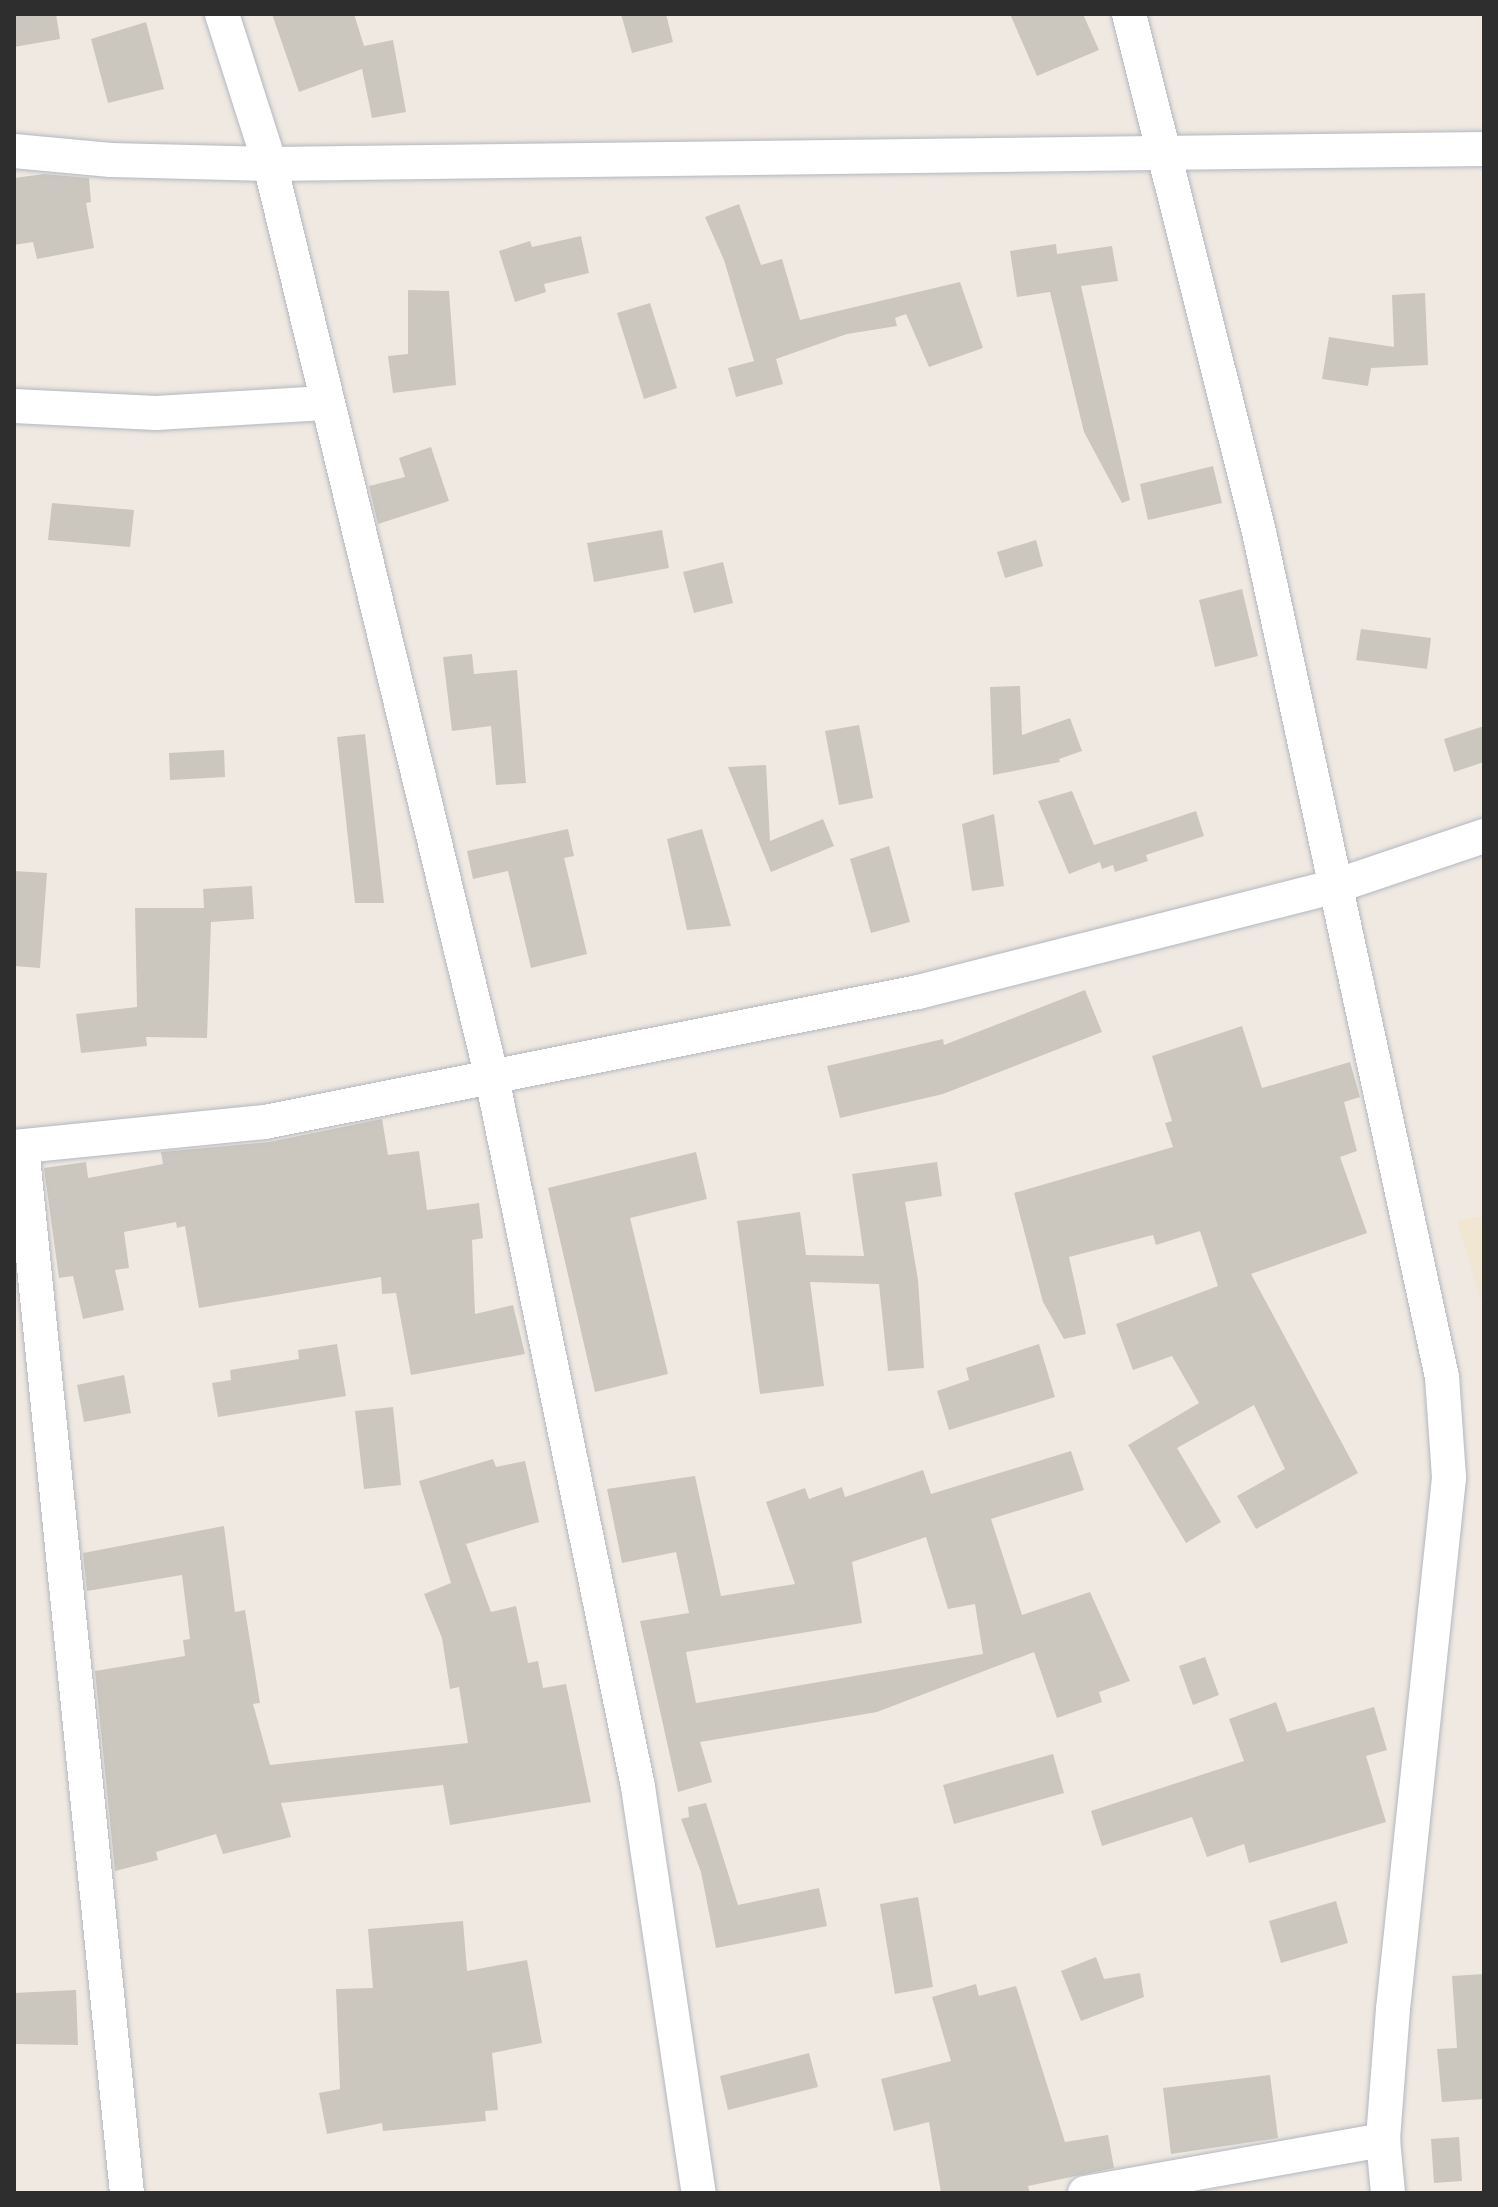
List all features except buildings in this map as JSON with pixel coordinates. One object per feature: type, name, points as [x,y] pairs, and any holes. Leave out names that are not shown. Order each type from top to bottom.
[{"type":"street","points":[[222,14],[270,164],[325,403],[492,1078],[638,1787],[699,2193]]},
{"type":"street","points":[[1129,14],[1259,532],[1419,1252],[1448,1430],[1447,1493],[1383,2140],[1388,2193]]},
{"type":"street","points":[[14,151],[111,160],[270,164],[1484,149]]},
{"type":"street","points":[[14,406],[156,413],[325,403]]},
{"type":"street","points":[[127,2193],[18,1147],[265,1122],[918,992],[1336,886],[1484,836]]},
{"type":"street","points":[[1085,2193],[1383,2140]]},
{"type":"shaded area","points":[[1484,1216],[1484,1310],[1457,1220]]}]
